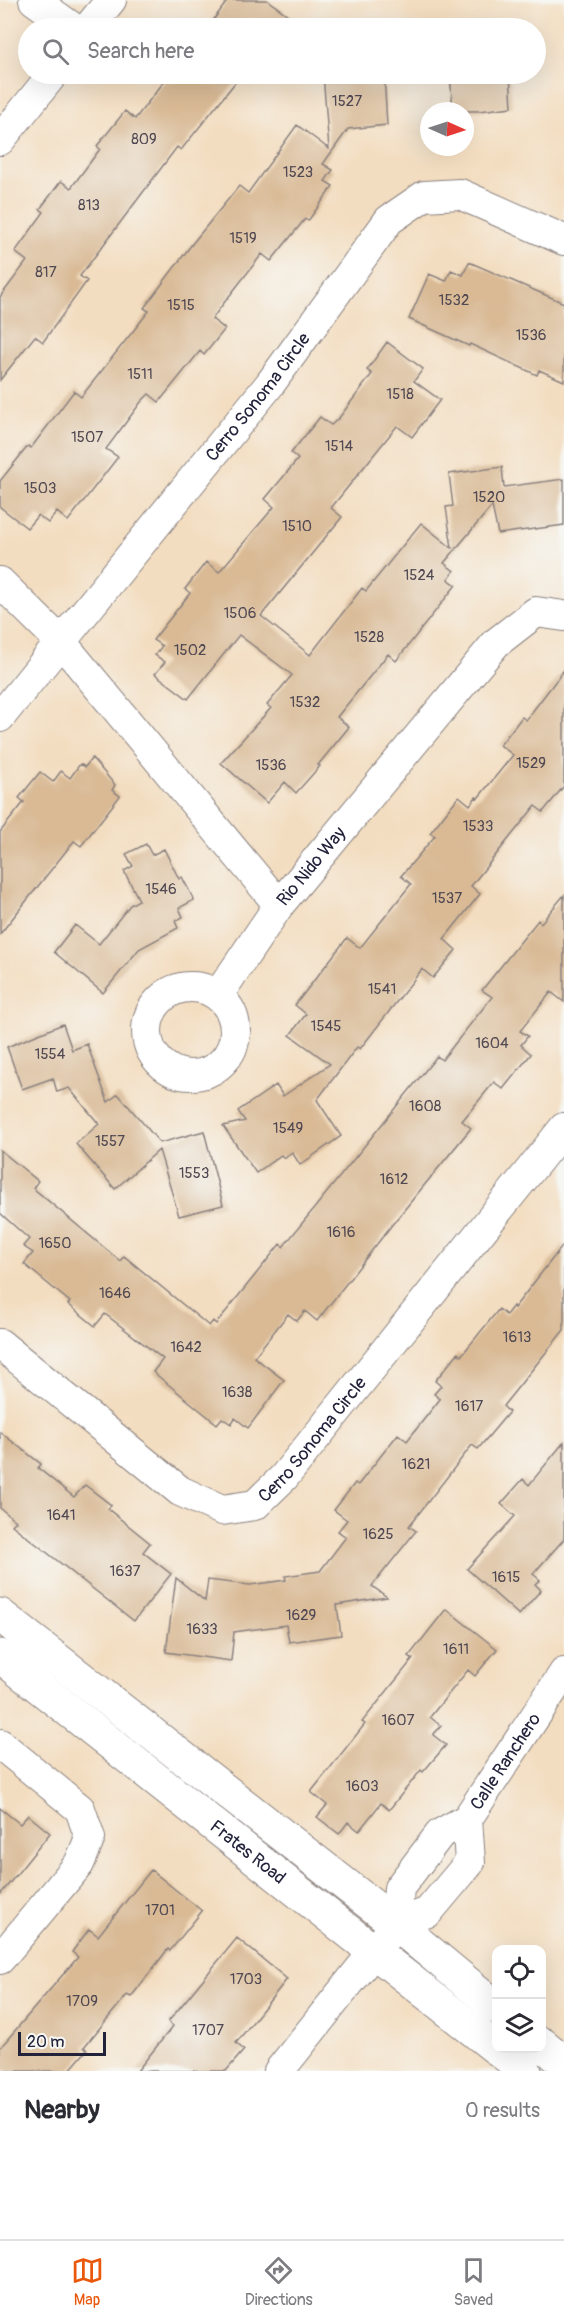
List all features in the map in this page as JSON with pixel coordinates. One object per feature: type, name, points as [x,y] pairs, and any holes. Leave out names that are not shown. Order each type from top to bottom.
[{"type":"street","points":[[34,0],[59,18]]},
{"type":"street","points":[[96,18],[111,0]]},
{"type":"street","points":[[0,140],[45,84]]},
{"type":"street","name":"Cerro Sonoma Circle","points":[[0,717],[270,384],[389,220],[424,196],[460,194],[564,240]]},
{"type":"street","name":"Rio Nido Way","points":[[0,582],[62,643],[279,905],[496,643],[536,612],[564,616]]},
{"type":"street","points":[[218,994],[279,905]]},
{"type":"street","name":"Cerro Sonoma Circle","points":[[0,1344],[180,1491],[222,1510],[255,1505],[284,1477],[564,1128]]},
{"type":"street","name":"Frates Road","points":[[0,1615],[396,1924],[492,2004]]},
{"type":"street","name":"Frates Road","points":[[0,1656],[492,2044]]},
{"type":"street","name":"Calle Ranchero","points":[[467,1819],[470,1862],[428,1912],[396,1924],[399,1888],[440,1834],[467,1819],[564,1673]]},
{"type":"street","points":[[0,1744],[80,1809],[90,1838],[79,1864],[0,1959]]},
{"type":"street","points":[[279,2071],[396,1924]]},
{"type":"street","points":[[546,2047],[564,2062]]},
{"type":"street","name":"Frates Road","points":[[503,2053],[525,2071]]},
{"type":"building","points":[[228,0],[267,0],[292,18],[215,18]]},
{"type":"building","points":[[162,84],[234,84],[181,150],[177,147],[80,276],[87,281],[43,342],[35,336],[0,380],[0,297],[27,261],[15,252],[44,212],[40,209],[61,181],[71,188],[100,149],[97,146],[125,111],[135,119]]},
{"type":"building","points":[[324,84],[385,84],[387,125],[348,129],[323,164],[333,170],[325,181],[333,186],[308,221],[305,219],[271,261],[262,254],[220,308],[212,319],[225,329],[204,355],[200,351],[159,402],[149,394],[141,402],[106,449],[118,457],[68,521],[57,512],[48,523],[38,515],[27,528],[0,507],[0,481],[28,446],[31,448],[74,391],[81,397],[149,311],[144,308],[239,186],[248,193],[297,125],[329,149]]},
{"type":"building","points":[[451,84],[511,84],[512,107],[474,111],[474,102],[452,102]]},
{"type":"building","points":[[469,262],[564,303],[564,381],[539,370],[537,375],[409,319],[429,274],[446,281],[451,270],[463,275]]},
{"type":"building","points":[[387,342],[423,369],[414,381],[440,400],[412,437],[397,426],[331,508],[342,517],[261,616],[310,655],[362,588],[366,591],[421,523],[452,548],[446,507],[453,506],[449,474],[502,467],[504,487],[564,479],[564,525],[498,534],[492,506],[444,563],[454,571],[448,579],[456,585],[396,661],[388,654],[337,717],[349,727],[318,765],[320,766],[296,793],[285,782],[267,803],[221,763],[271,708],[267,705],[292,675],[239,635],[188,699],[155,674],[165,662],[155,655],[162,646],[153,640],[190,593],[185,589],[206,562],[219,572],[274,507],[265,499],[298,459],[291,453],[320,417],[331,425],[339,418],[372,374],[367,370]]},
{"type":"building","points":[[564,670],[564,786],[543,812],[535,806],[471,886],[480,894],[444,939],[456,950],[433,978],[422,969],[360,1049],[357,1047],[317,1100],[341,1136],[300,1165],[292,1152],[284,1158],[281,1155],[256,1173],[223,1126],[245,1121],[238,1111],[276,1085],[283,1096],[330,1064],[290,1035],[306,1014],[295,1005],[347,938],[360,948],[411,884],[401,876],[435,836],[430,833],[459,796],[470,805],[476,797],[478,798],[513,755],[500,745],[522,717],[526,720]]},
{"type":"building","points":[[92,758],[115,785],[112,790],[120,796],[81,846],[74,841],[0,934],[0,832],[24,802],[19,798],[40,772],[53,782],[61,771],[70,778],[80,764],[85,767]]},
{"type":"building","points":[[146,844],[152,855],[164,849],[179,879],[182,877],[194,900],[179,908],[183,917],[175,921],[178,928],[139,949],[103,993],[54,952],[75,925],[99,944],[130,905],[139,900],[124,871],[133,866],[126,854]]},
{"type":"building","points":[[564,895],[564,1002],[551,992],[520,1031],[528,1036],[521,1045],[531,1054],[503,1089],[494,1082],[462,1121],[471,1128],[317,1321],[305,1311],[297,1321],[288,1314],[254,1357],[284,1380],[248,1428],[235,1418],[231,1424],[222,1418],[217,1424],[153,1372],[163,1359],[105,1314],[95,1326],[24,1264],[33,1253],[23,1246],[29,1239],[0,1213],[0,1150],[38,1181],[33,1188],[120,1261],[124,1256],[209,1326],[213,1321],[216,1324],[280,1244],[283,1247],[437,1056],[442,1060],[492,997],[482,990],[538,920],[541,923]]},
{"type":"building","points":[[63,1024],[72,1050],[87,1044],[108,1102],[118,1094],[160,1143],[204,1131],[223,1205],[179,1216],[159,1150],[115,1189],[76,1144],[99,1124],[69,1088],[57,1092],[53,1078],[22,1089],[7,1047]]},
{"type":"building","points":[[564,1244],[564,1330],[503,1406],[509,1412],[478,1449],[472,1445],[409,1526],[416,1531],[372,1586],[387,1597],[337,1605],[341,1635],[289,1642],[286,1625],[234,1632],[231,1661],[166,1652],[176,1578],[205,1601],[208,1580],[250,1585],[286,1580],[285,1576],[320,1571],[346,1537],[338,1531],[347,1520],[334,1510],[355,1483],[358,1485],[398,1434],[407,1441],[440,1399],[434,1394],[441,1386],[435,1381],[458,1353],[461,1356],[499,1309],[506,1315],[513,1306],[514,1308]]},
{"type":"building","points":[[0,1432],[41,1464],[38,1468],[74,1497],[85,1485],[111,1505],[108,1509],[150,1543],[143,1552],[171,1574],[134,1621],[12,1525],[16,1521],[0,1508]]},
{"type":"building","points":[[564,1442],[564,1539],[533,1574],[540,1580],[535,1584],[541,1590],[519,1615],[467,1569],[515,1516],[501,1504],[523,1479],[529,1485]]},
{"type":"building","points":[[446,1609],[497,1649],[475,1676],[468,1670],[430,1717],[441,1726],[433,1735],[446,1745],[423,1772],[421,1770],[389,1810],[381,1803],[359,1831],[348,1822],[339,1834],[317,1817],[327,1805],[311,1792],[365,1724],[362,1722],[413,1659],[409,1656]]},
{"type":"building","points":[[0,1808],[20,1824],[28,1815],[50,1833],[0,1895]]},
{"type":"building","points":[[151,1870],[202,1911],[170,1951],[168,1949],[131,1997],[127,1995],[84,2047],[87,2050],[69,2071],[0,2071],[0,2048],[78,1957],[72,1952],[89,1929],[98,1936]]},
{"type":"building","points":[[237,1938],[287,1979],[236,2043],[244,2050],[226,2071],[137,2071],[173,2026],[168,2022]]}]
